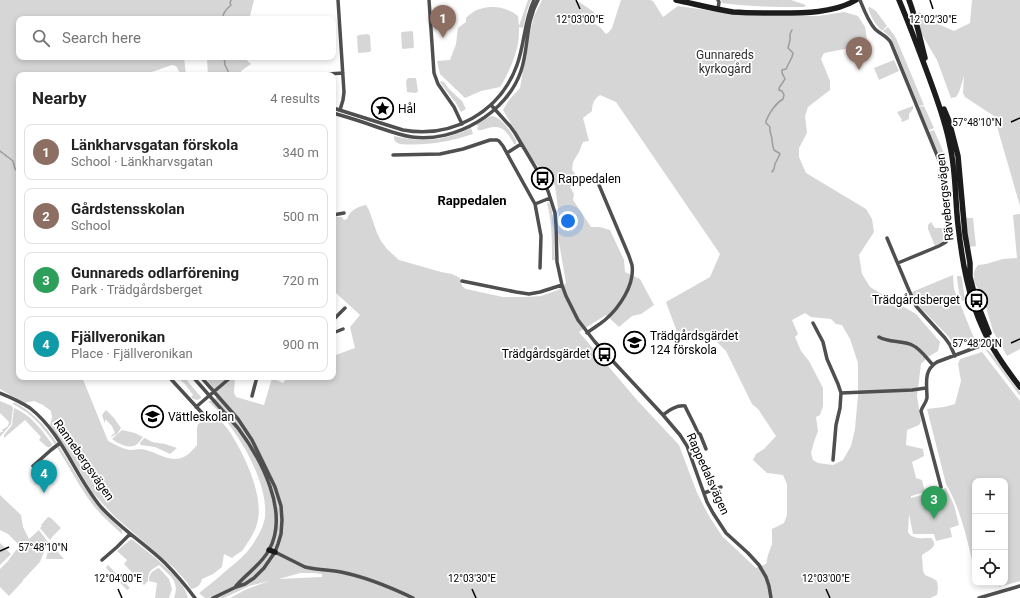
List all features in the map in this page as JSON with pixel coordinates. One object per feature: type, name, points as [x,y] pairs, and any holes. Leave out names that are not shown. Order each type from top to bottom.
[{"type":"street","points":[[338,0],[344,92],[339,115]]},
{"type":"street","points":[[429,0],[434,73],[438,84],[454,107],[464,129]]},
{"type":"street","points":[[336,109],[389,126],[414,132],[440,131],[462,124],[477,116],[497,99],[508,84],[517,64],[527,18],[534,0]]},
{"type":"street","points":[[336,114],[394,133],[422,138],[445,135],[464,129],[481,120],[495,109],[509,92],[521,71],[529,22],[538,0]]},
{"type":"street","points":[[676,0],[735,12],[760,13],[807,12],[828,9],[856,0]]},
{"type":"street","points":[[718,0],[718,9]]},
{"type":"street","points":[[860,0],[869,21],[874,28],[889,39],[891,43],[943,172],[947,231],[946,242],[940,246],[898,263]]},
{"type":"street","name":"Rävebergsvägen","points":[[900,0],[943,115],[953,161],[958,225],[972,301],[979,321],[1009,369],[1020,382]]},
{"type":"street","name":"Rävebergsvägen","points":[[909,0],[928,66],[949,121],[958,156],[965,234],[970,263],[970,277],[978,306],[991,341],[1001,361],[1020,387]]},
{"type":"street","points":[[336,73],[343,73]]},
{"type":"street","name":"Rappedalsvägen","points":[[491,105],[510,126],[542,179],[550,198],[556,225],[557,262],[562,285],[578,320],[605,354],[680,435],[687,446],[713,513],[726,533],[759,565],[766,576],[771,598]]},
{"type":"street","points":[[393,155],[440,154],[493,140],[500,142],[523,181],[534,204],[541,236],[540,268]]},
{"type":"street","points":[[507,153],[521,144]]},
{"type":"street","points":[[587,333],[604,321],[617,308],[626,293],[632,272],[632,265],[629,256],[599,185]]},
{"type":"street","points":[[534,204],[550,198]]},
{"type":"street","points":[[336,214],[344,213]]},
{"type":"street","points":[[887,238],[916,306],[945,338],[955,356]]},
{"type":"street","points":[[462,281],[529,294],[562,285]]},
{"type":"street","points":[[336,317],[345,308]]},
{"type":"street","points":[[813,323],[823,342],[827,358],[841,393],[833,460]]},
{"type":"street","points":[[336,332],[344,329]]},
{"type":"street","points":[[879,337],[914,346],[933,365]]},
{"type":"street","points":[[941,487],[921,411],[926,401],[928,371],[937,362],[991,341]]},
{"type":"street","points":[[172,380],[203,414]]},
{"type":"street","points":[[196,380],[245,437],[258,458],[268,479],[274,498],[277,519],[272,551]]},
{"type":"street","points":[[204,380],[238,419],[252,440],[275,487],[281,506],[282,520],[281,534],[264,568],[254,578],[245,584],[213,598]]},
{"type":"street","points":[[196,407],[228,380]]},
{"type":"street","points":[[252,396],[256,380]]},
{"type":"street","points":[[841,393],[926,388]]},
{"type":"street","name":"Rannebergsvägen","points":[[0,392],[29,408],[46,424],[101,506],[116,522],[165,563],[195,598]]},
{"type":"street","points":[[663,415],[673,409],[685,406],[706,449]]},
{"type":"street","points":[[33,466],[60,443]]},
{"type":"street","points":[[704,493],[721,487]]},
{"type":"street","points":[[102,560],[130,534]]},
{"type":"street","points":[[272,551],[305,567],[341,572],[376,582],[413,598]]},
{"type":"street","points":[[979,598],[1020,586]]},
{"type":"green space","points":[[0,0],[254,0],[250,16],[16,16],[16,60],[184,60],[186,72],[179,72],[176,66],[172,65],[152,72],[16,72],[16,380],[83,380],[108,441],[129,450],[141,449],[173,459],[183,457],[193,450],[197,445],[198,424],[214,415],[227,428],[240,449],[256,489],[259,516],[250,539],[242,551],[232,558],[224,554],[222,567],[213,574],[202,579],[198,586],[191,589],[174,568],[114,516],[92,492],[50,425],[52,417],[51,411],[34,401],[24,403],[0,389]]},
{"type":"green space","points":[[528,0],[531,0],[523,28],[519,27],[515,54],[509,71],[500,87],[481,91],[465,98],[440,74],[437,61],[450,60],[456,44],[458,28],[466,22],[466,18],[473,12],[490,7],[505,9],[514,13],[518,16],[519,26]]},
{"type":"green space","name":"Gunnareds kyrkogård","points":[[542,0],[576,0],[594,12],[595,24],[606,34],[612,28],[621,0],[653,1],[663,17],[678,6],[748,16],[818,16],[844,12],[858,16],[865,27],[867,40],[861,46],[824,53],[821,59],[830,81],[830,90],[808,107],[805,116],[807,133],[799,148],[799,157],[806,173],[866,209],[872,219],[874,232],[859,255],[862,274],[870,287],[916,314],[940,342],[938,351],[928,357],[921,364],[917,396],[921,421],[919,425],[907,430],[906,445],[923,449],[924,456],[912,462],[916,478],[922,480],[925,492],[911,496],[911,498],[946,488],[954,505],[959,525],[950,528],[952,537],[936,541],[934,534],[913,534],[909,514],[908,532],[910,535],[918,538],[931,538],[934,543],[934,546],[930,550],[922,555],[923,571],[925,575],[937,581],[937,595],[930,598],[230,598],[247,589],[269,581],[249,586],[224,598],[205,598],[199,593],[247,552],[259,534],[265,517],[263,492],[254,466],[234,431],[223,416],[208,401],[212,401],[219,396],[207,380],[235,380],[234,393],[236,397],[264,405],[271,380],[276,380],[283,383],[286,380],[336,380],[336,355],[355,348],[350,327],[360,315],[336,293],[336,217],[342,217],[344,220],[347,219],[354,209],[366,205],[381,241],[399,260],[452,274],[460,278],[462,286],[466,289],[503,297],[526,297],[541,296],[558,290],[566,283],[558,237],[559,216],[555,186],[551,178],[541,170],[530,156],[503,110],[509,100],[520,88],[534,16]],"holes":[[[600,95],[616,102],[720,254],[710,277],[666,302],[680,340],[690,341],[694,339],[716,341],[726,351],[752,404],[758,409],[776,436],[764,449],[756,454],[753,460],[767,473],[783,475],[787,484],[787,515],[784,523],[772,529],[772,544],[766,564],[756,568],[722,536],[709,516],[698,495],[679,445],[637,400],[579,332],[606,315],[619,327],[632,316],[641,314],[654,305],[640,279],[625,272],[624,260],[610,230],[600,227],[591,227],[573,200],[574,194],[570,187],[575,182],[576,175],[572,170],[573,162],[583,142],[589,141],[583,118],[592,111],[592,106],[596,98]],[[805,313],[811,317],[831,319],[836,324],[842,325],[850,339],[858,363],[858,395],[855,429],[851,446],[843,460],[833,465],[818,463],[813,460],[811,453],[818,431],[816,417],[820,415],[823,406],[823,388],[809,361],[801,351],[795,337],[798,334],[792,320]],[[300,573],[322,574],[322,577],[279,579]]]},
{"type":"green space","points":[[721,0],[791,0],[806,5],[804,7],[753,6],[722,3]]},
{"type":"green space","points":[[972,0],[1020,0],[1020,206],[994,116],[965,97],[963,93],[964,76],[959,92],[956,97],[951,98],[937,60],[921,33],[916,14],[920,12],[923,16],[932,18],[938,24],[954,31],[970,23]]},
{"type":"green space","points":[[870,7],[876,11],[887,26],[882,31],[872,17],[868,8]]},
{"type":"green space","points":[[888,27],[896,38],[924,105],[919,106],[894,45],[890,37],[883,31]]},
{"type":"green space","points":[[412,31],[414,47],[403,49],[401,33]]},
{"type":"green space","points":[[368,34],[370,36],[371,51],[359,53],[357,36]]},
{"type":"green space","points":[[207,60],[246,60],[251,64],[241,72],[208,72]]},
{"type":"green space","points":[[894,60],[899,71],[879,80],[874,68]]},
{"type":"green space","points":[[409,78],[416,78],[418,91],[416,93],[407,92],[406,82]]},
{"type":"green space","points":[[440,82],[444,82],[462,101],[466,109],[461,112],[455,101]]},
{"type":"green space","points":[[913,106],[913,109],[909,114],[909,119],[902,122],[897,112]]},
{"type":"green space","points":[[924,106],[934,128],[929,130],[919,107]]},
{"type":"green space","points":[[493,116],[506,126],[516,140],[516,144],[514,144],[507,133],[501,128],[493,127],[478,130],[477,128],[479,126],[476,125]]},
{"type":"green space","points":[[471,128],[473,134],[437,143],[400,144],[394,139],[394,136],[414,140],[433,140],[452,136]]},
{"type":"green space","points":[[934,130],[943,151],[946,164],[944,165],[929,132]]},
{"type":"green space","points":[[548,202],[551,206],[553,220],[555,260],[552,260]]},
{"type":"green space","points":[[1020,214],[1020,349],[1007,356],[993,331],[982,294],[974,280],[974,272],[978,265],[1003,259],[1017,258],[1013,215]]},
{"type":"green space","points":[[966,218],[973,218],[976,246],[969,247]]},
{"type":"green space","points":[[931,222],[935,228],[945,229],[944,240],[935,246],[928,229],[928,225]]},
{"type":"green space","points":[[953,275],[954,289],[974,338],[955,347],[949,337],[917,304],[912,292]]},
{"type":"green space","points":[[957,276],[961,276],[962,279],[965,300],[962,301],[959,293]]},
{"type":"green space","points":[[985,349],[994,356],[1020,392],[1020,396]]},
{"type":"green space","points":[[982,352],[1020,401],[1020,581],[1008,584],[1008,478],[972,478],[972,561],[960,514],[946,484],[927,409],[955,404],[961,381],[958,364],[960,359]]},
{"type":"green space","points":[[180,380],[187,380],[201,398],[197,400],[192,398],[191,397],[193,395]]},
{"type":"green space","points":[[0,401],[12,406],[13,408],[11,424],[0,437],[0,433],[3,432],[2,430],[8,426],[9,422],[0,413]]},
{"type":"green space","points":[[14,402],[27,410],[48,431],[93,499],[104,513],[122,530],[122,534],[105,519],[94,506],[56,446],[40,425],[29,414],[13,404]]},
{"type":"green space","points":[[14,408],[25,414],[35,423],[52,444],[50,447],[47,447],[39,440],[41,437],[25,420],[4,438],[4,435],[12,425]]},
{"type":"green space","points":[[106,410],[121,428],[117,434],[111,437],[115,433],[112,426],[106,420],[105,424],[102,415]]},
{"type":"green space","points":[[122,430],[135,433],[143,437],[134,446],[124,446],[112,439]]},
{"type":"green space","points":[[145,438],[152,442],[177,448],[170,454],[155,447],[141,445],[140,442]]},
{"type":"green space","points":[[0,495],[21,515],[23,527],[29,539],[39,530],[48,542],[40,562],[9,596],[0,587],[0,569],[16,550],[22,547],[29,540],[20,546],[8,534],[0,530]]},
{"type":"green space","points":[[48,517],[61,528],[50,540],[40,528]]},
{"type":"green space","points":[[130,540],[133,540],[148,551],[173,574],[188,598],[174,598],[176,592],[175,583],[159,565],[150,571],[148,581],[144,585],[124,564],[127,560],[117,551]]},
{"type":"green space","points":[[0,543],[11,554],[0,565]]},
{"type":"green space","points":[[51,546],[64,559],[46,559],[49,547]]},
{"type":"green space","points":[[108,565],[130,588],[127,590],[107,569],[106,567]]},
{"type":"green space","points":[[159,568],[169,579],[172,589],[169,598],[155,598],[157,583],[149,581],[151,573]]},
{"type":"waterway","points":[[223,16],[226,10],[231,5],[231,0]]},
{"type":"waterway","points":[[772,172],[780,154],[773,149],[770,127],[766,121],[773,108],[783,99],[784,95],[779,88],[785,79],[782,74],[782,70],[786,69],[793,53],[788,48],[792,30]]},
{"type":"waterway","points":[[224,60],[228,72]]},
{"type":"waterway","points":[[0,151],[13,161],[16,170]]},
{"type":"place","name":"Länkharvsgatan förskola","points":[[443,38]]},
{"type":"place","name":"Gårdstensskolan","points":[[859,70]]},
{"type":"place","name":"Hål","points":[[382,109]]},
{"type":"place","name":"Rappedalen","points":[[542,179]]},
{"type":"place","name":"Trädgårdsberget","points":[[976,300]]},
{"type":"place","name":"Trädgårdsgärdet 124 förskola","points":[[634,343]]},
{"type":"place","name":"Trädgårdsgärdet","points":[[605,354]]},
{"type":"place","name":"Vättleskolan","points":[[153,417]]},
{"type":"place","name":"Fjällveronikan","points":[[44,493]]},
{"type":"place","name":"Gunnareds odlarförening","points":[[934,519]]},
{"type":"district","name":"Rappedalen","points":[[472,200]]}]
